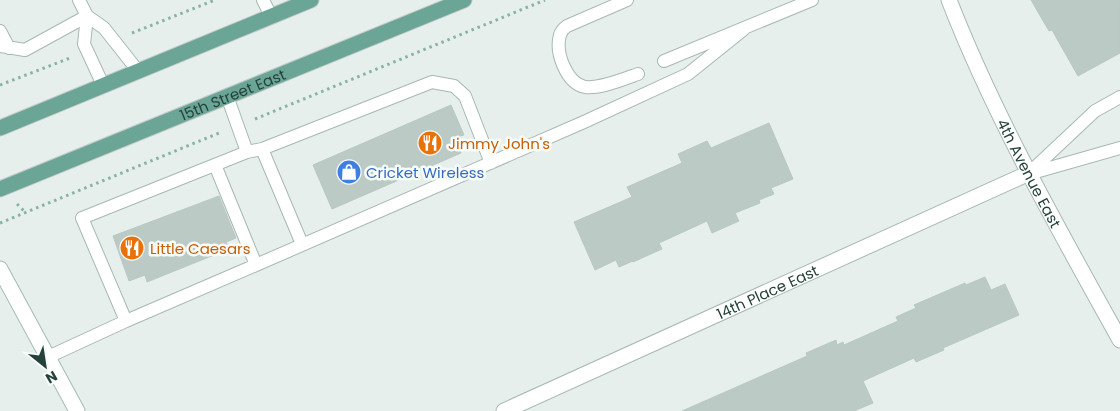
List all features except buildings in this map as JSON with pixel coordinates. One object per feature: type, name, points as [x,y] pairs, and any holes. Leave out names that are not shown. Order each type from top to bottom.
[{"type":"main road","points":[[0,128],[311,0]]},
{"type":"main road","name":"15th Street East","points":[[0,189],[456,1]]},
{"type":"street","name":"4th Avenue East","points":[[949,0],[967,46],[1029,173],[1120,340]]},
{"type":"street","name":"14th Place East","points":[[504,411],[1029,173]]},
{"type":"street","points":[[0,269],[77,411]]},
{"type":"lane","points":[[79,0],[87,16],[104,28],[138,71]]},
{"type":"lane","points":[[263,0],[271,16]]},
{"type":"lane","points":[[627,0],[567,26],[560,34],[559,47],[563,64],[572,80],[585,87],[611,84],[638,74]]},
{"type":"lane","points":[[664,61],[812,0]]},
{"type":"lane","points":[[0,31],[5,47],[25,50],[87,16]]},
{"type":"lane","points":[[87,16],[84,44],[103,85]]},
{"type":"lane","points":[[48,357],[256,264],[491,163],[688,74],[744,29]]},
{"type":"lane","points":[[126,322],[82,218],[247,152],[262,149],[432,82],[454,86],[465,96],[491,163]]},
{"type":"lane","points":[[227,96],[247,152]]},
{"type":"lane","points":[[1029,173],[1095,111],[1120,97]]},
{"type":"lane","points":[[1029,173],[1120,148]]},
{"type":"lane","points":[[262,149],[302,244]]},
{"type":"lane","points":[[215,165],[256,264]]},
{"type":"path","points":[[0,223],[545,0]]},
{"type":"place","name":"Jimmy John's","points":[[430,143]]},
{"type":"place","name":"Cricket Wireless","points":[[349,172]]},
{"type":"place","name":"Little Caesars","points":[[132,248]]}]
